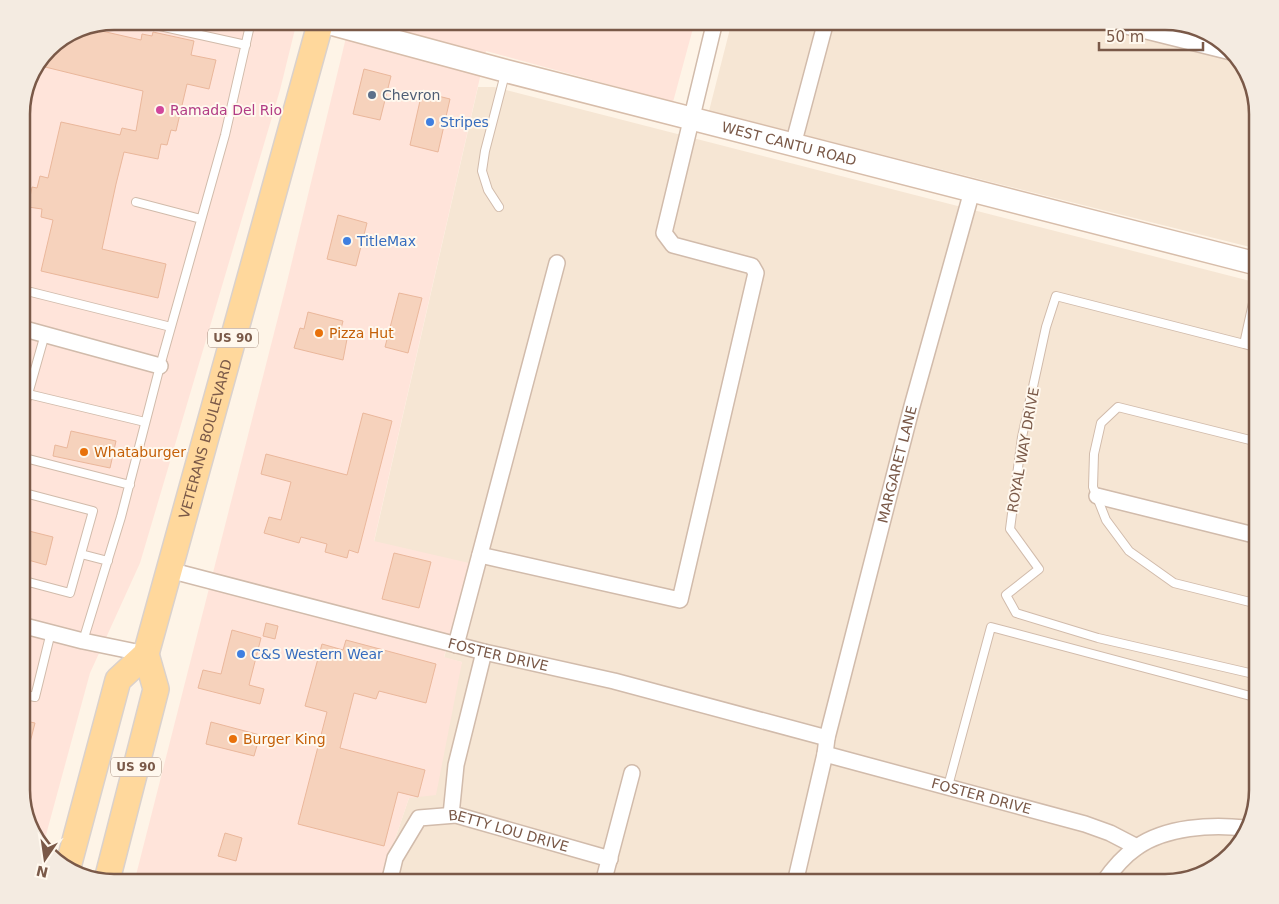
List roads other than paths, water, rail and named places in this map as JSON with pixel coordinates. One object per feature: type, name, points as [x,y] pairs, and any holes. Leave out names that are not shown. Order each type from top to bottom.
[{"type":"main road","name":"VETERANS BOULEVARD","points":[[146,654],[319,30]]},
{"type":"main road","name":"US 90","points":[[70,860],[118,680],[146,654],[156,689],[109,874]]},
{"type":"main road","points":[[95,766],[96,775],[103,782],[129,793]]},
{"type":"street","name":"WEST CANTU ROAD","points":[[354,30],[691,119],[1249,262]]},
{"type":"street","points":[[480,555],[680,600],[756,272],[752,266],[673,245],[664,233],[713,30]]},
{"type":"street","points":[[793,145],[824,30]]},
{"type":"street","points":[[1142,30],[1218,49]]},
{"type":"street","name":"MARGARET LANE","points":[[825,754],[827,738],[912,406],[972,191]]},
{"type":"street","points":[[456,645],[558,263]]},
{"type":"street","points":[[30,330],[160,366]]},
{"type":"street","points":[[1097,496],[1249,534]]},
{"type":"street","name":"FOSTER DRIVE","points":[[169,570],[484,652],[614,680],[827,738]]},
{"type":"street","points":[[30,627],[83,641],[146,654]]},
{"type":"street","name":"BETTY LOU DRIVE","points":[[484,652],[456,765],[451,815],[456,814],[610,859]]},
{"type":"street","name":"FOSTER DRIVE","points":[[825,754],[1085,824],[1110,833],[1137,847]]},
{"type":"street","points":[[797,874],[825,754]]},
{"type":"street","points":[[606,874],[632,773]]},
{"type":"street","points":[[391,874],[395,858],[419,818],[451,815]]},
{"type":"street","points":[[1110,874],[1137,847],[1173,831],[1226,826],[1240,827]]},
{"type":"lane","points":[[178,30],[246,45]]},
{"type":"lane","points":[[83,641],[130,485],[160,366],[225,135],[249,30]]},
{"type":"lane","points":[[499,207],[488,190],[482,171],[485,151],[506,71]]},
{"type":"lane","points":[[136,202],[202,219]]},
{"type":"lane","points":[[31,292],[171,327]]},
{"type":"lane","name":"ROYAL WAY DRIVE","points":[[1244,344],[1056,296],[1046,327],[1022,437],[1010,529],[1039,569],[1006,594],[1016,613],[1098,638],[1249,673]]},
{"type":"lane","points":[[1249,321],[1244,344],[1249,345]]},
{"type":"lane","points":[[30,387],[45,334]]},
{"type":"lane","points":[[30,394],[146,422]]},
{"type":"lane","points":[[1249,440],[1118,407],[1102,423],[1094,454],[1093,487],[1106,520],[1128,551],[1174,583],[1249,602]]},
{"type":"lane","points":[[30,459],[130,485]]},
{"type":"lane","points":[[30,494],[93,511],[70,593],[30,582]]},
{"type":"lane","points":[[81,554],[108,561]]},
{"type":"lane","points":[[948,786],[991,627],[1249,696]]},
{"type":"lane","points":[[30,696],[35,697],[51,632]]},
{"type":"place","name":"Chevron","points":[[372,95]]},
{"type":"place","name":"Ramada Del Rio","points":[[160,110]]},
{"type":"place","name":"Stripes","points":[[430,122]]},
{"type":"place","name":"TitleMax","points":[[347,241]]},
{"type":"place","name":"Pizza Hut","points":[[319,333]]},
{"type":"place","name":"Whataburger","points":[[84,452]]},
{"type":"place","name":"C&S Western Wear","points":[[241,654]]},
{"type":"place","name":"Burger King","points":[[233,739]]}]
